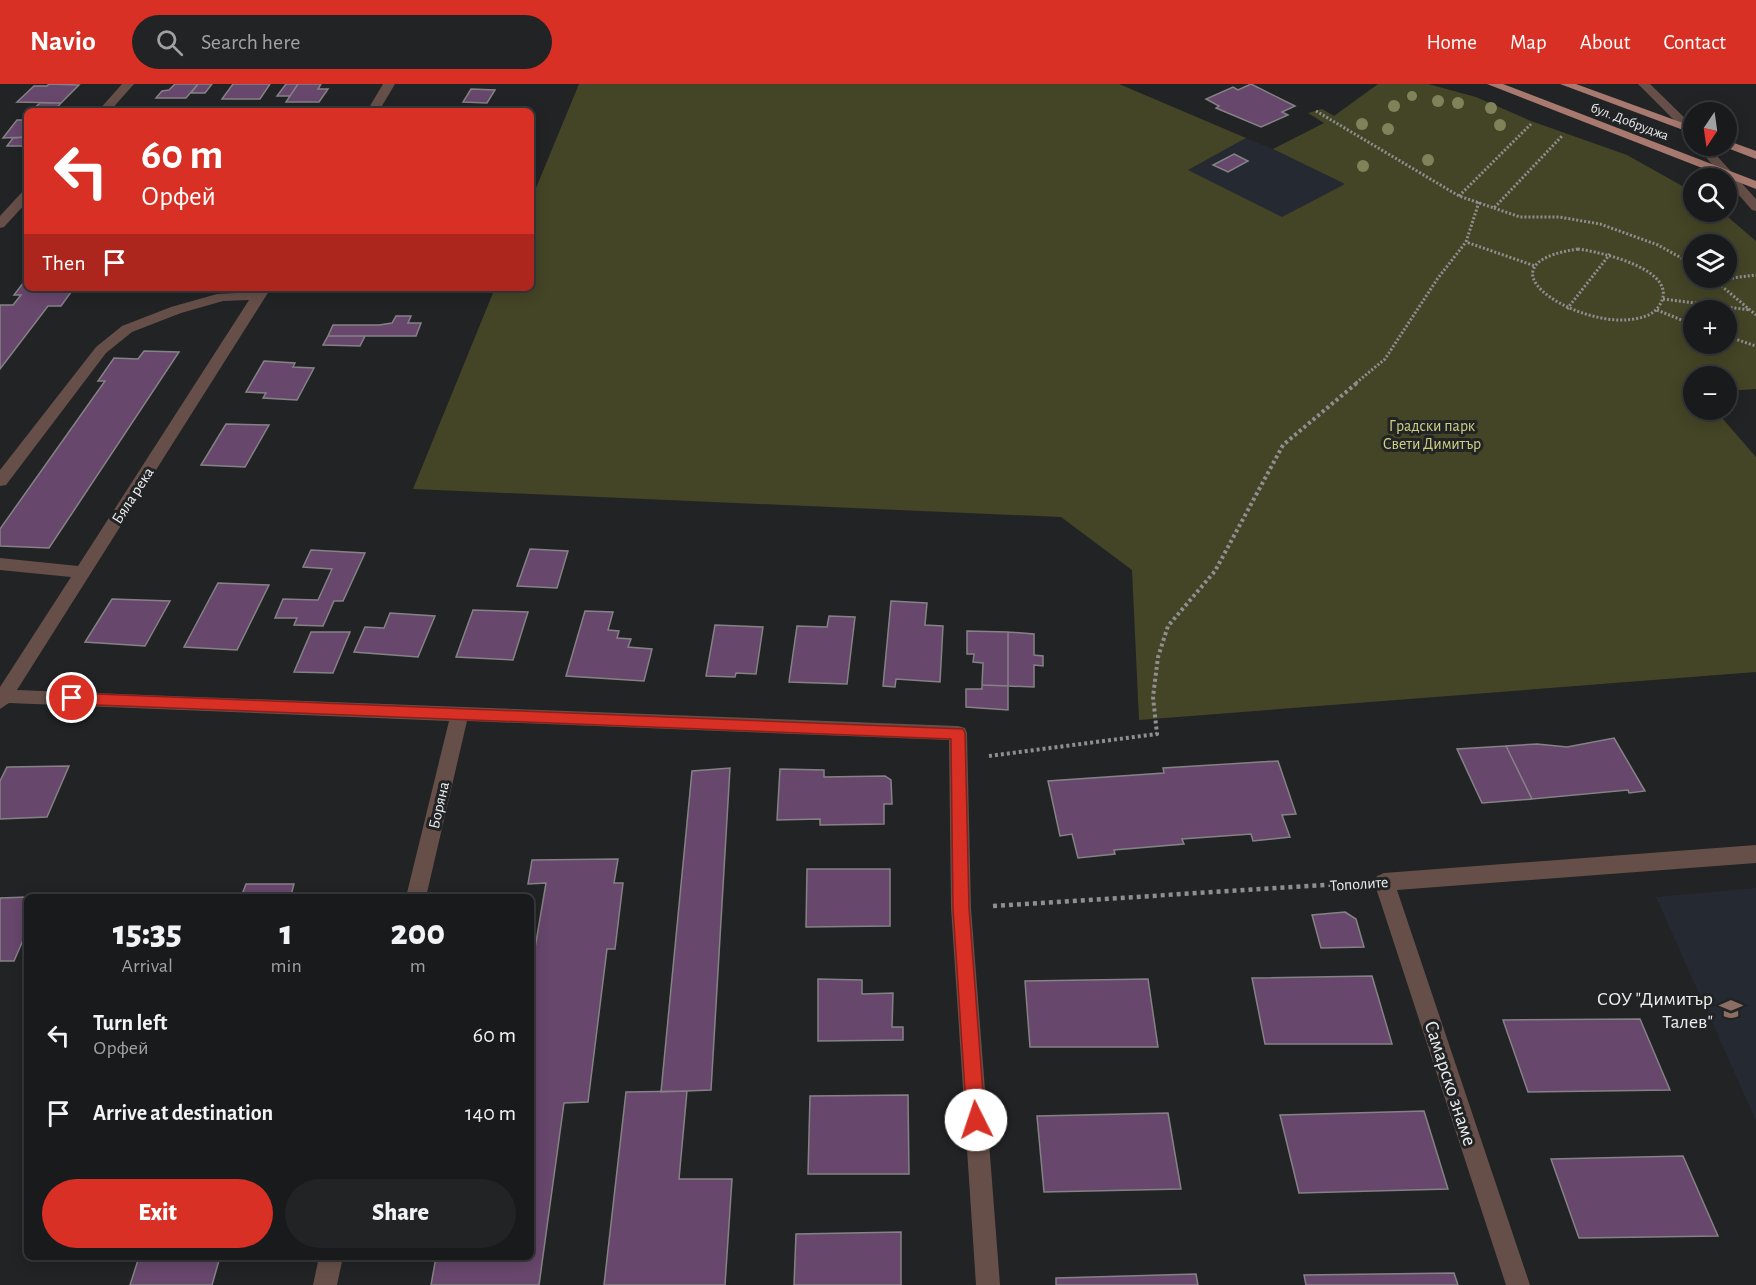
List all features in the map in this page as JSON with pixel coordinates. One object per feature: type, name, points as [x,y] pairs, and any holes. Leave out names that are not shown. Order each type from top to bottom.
[{"type":"main road","name":"бул. Добруджа","points":[[1493,84],[1711,168]]},
{"type":"main road","name":"бул. Добруджа","points":[[1566,84],[1683,128]]},
{"type":"main road","points":[[1737,148],[1756,155]]},
{"type":"main road","name":"бул. Добруджа","points":[[1737,178],[1756,185]]},
{"type":"street","points":[[107,108],[128,84]]},
{"type":"street","points":[[375,108],[388,84]]},
{"type":"street","points":[[1644,84],[1683,122]]},
{"type":"street","points":[[1710,156],[1720,168]]},
{"type":"street","points":[[1737,187],[1756,207]]},
{"type":"street","points":[[0,224],[24,197]]},
{"type":"street","points":[[0,481],[101,350],[128,329],[176,309],[222,297],[261,292]]},
{"type":"street","name":"Бяла река","points":[[1,698],[261,292]]},
{"type":"street","points":[[0,564],[82,572]]},
{"type":"street","points":[[1,698],[958,733],[961,908],[988,1285]]},
{"type":"street","name":"Боряна","points":[[417,894],[460,713]]},
{"type":"street","name":"Тополите","points":[[1384,882],[1756,854]]},
{"type":"street","name":"Самарско знаме","points":[[1384,882],[1518,1285]]},
{"type":"street","points":[[325,1285],[330,1260]]},
{"type":"path","points":[[1316,111],[1459,196],[1520,217],[1559,218],[1600,224],[1658,245],[1683,259]]},
{"type":"path","points":[[1547,129],[1565,112]]},
{"type":"path","points":[[1459,196],[1531,123],[1563,135],[1494,208]]},
{"type":"path","points":[[959,759],[1157,734],[1154,697],[1158,657],[1168,626],[1215,571],[1283,445],[1385,359],[1438,278],[1466,242],[1479,202]]},
{"type":"path","points":[[1466,242],[1534,266]]},
{"type":"path","points":[[1578,249],[1610,254],[1626,260],[1651,275],[1659,285],[1663,298],[1657,310],[1648,316],[1619,320],[1584,315],[1553,301],[1536,283],[1533,274],[1534,266],[1550,254],[1563,250],[1578,249]]},
{"type":"path","points":[[1568,309],[1610,254]]},
{"type":"path","points":[[1737,277],[1756,275]]},
{"type":"path","points":[[1724,288],[1756,315]]},
{"type":"path","points":[[1663,298],[1750,310]]},
{"type":"path","points":[[1657,310],[1683,321]]},
{"type":"path","points":[[1737,340],[1756,346]]},
{"type":"path","name":"Тополите","points":[[961,908],[1384,882]]},
{"type":"shaded area","points":[[1246,138],[1345,184],[1283,218],[1188,170]]},
{"type":"shaded area","name":"СОУ \"Димитър Талев\"","points":[[1756,888],[1756,1121],[1656,897]]},
{"type":"green space","name":"Градски парк Свети Димитър","points":[[579,84],[1119,84],[1246,138],[1188,170],[1282,217],[1345,184],[1273,149],[1324,123],[1308,113],[1322,109],[1334,116],[1378,84],[1428,84],[1476,97],[1531,121],[1627,155],[1683,186],[1683,222],[1734,222],[1756,241],[1756,389],[1737,390],[1737,366],[1683,366],[1683,420],[1724,420],[1756,457],[1756,672],[1139,720],[1132,570],[1061,517],[413,489],[494,291],[534,291],[534,193]]},
{"type":"building","points":[[175,84],[198,84],[186,98],[156,98],[162,91],[169,90]]},
{"type":"building","points":[[198,84],[212,84],[205,93],[191,93]]},
{"type":"building","points":[[233,84],[270,84],[260,99],[222,99]]},
{"type":"building","points":[[286,84],[298,84],[290,96],[277,96]]},
{"type":"building","points":[[298,84],[321,84],[318,89],[328,89],[319,102],[286,102]]},
{"type":"building","points":[[1251,84],[1295,106],[1282,112],[1288,115],[1261,127],[1216,108],[1219,106],[1206,99],[1233,87],[1238,90]]},
{"type":"building","points":[[79,85],[61,103],[17,102],[34,86]]},
{"type":"building","points":[[471,89],[495,90],[487,103],[463,102]]},
{"type":"building","points":[[40,103],[61,103],[57,108],[34,108]]},
{"type":"building","points":[[17,120],[24,120],[24,137],[3,138]]},
{"type":"building","points":[[24,137],[24,146],[7,146],[13,138]]},
{"type":"building","points":[[1234,154],[1248,161],[1228,172],[1213,165]]},
{"type":"building","points":[[24,282],[24,291],[72,291],[61,306],[48,306],[0,369],[0,305],[13,305],[21,295],[14,295]]},
{"type":"building","points":[[396,316],[411,316],[408,323],[421,323],[416,336],[328,336],[333,325],[379,325],[392,323]]},
{"type":"building","points":[[328,336],[365,336],[360,346],[323,345]]},
{"type":"building","points":[[144,351],[179,352],[49,548],[0,546],[0,529],[105,381],[98,381],[114,358],[138,359]]},
{"type":"building","points":[[264,361],[295,363],[293,367],[314,368],[297,400],[263,398],[266,393],[246,392]]},
{"type":"building","points":[[226,424],[269,425],[245,467],[201,465]]},
{"type":"building","points":[[530,549],[568,551],[557,588],[517,586]]},
{"type":"building","points":[[311,550],[365,553],[343,601],[334,601],[323,626],[294,625],[297,618],[275,618],[283,599],[318,600],[332,569],[303,567]]},
{"type":"building","points":[[218,583],[269,585],[237,650],[184,647]]},
{"type":"building","points":[[112,599],[170,601],[145,646],[85,642]]},
{"type":"building","points":[[891,601],[927,603],[925,625],[943,626],[940,682],[896,679],[895,687],[883,686]]},
{"type":"building","points":[[473,610],[528,612],[513,660],[456,657]]},
{"type":"building","points":[[585,611],[613,612],[608,630],[619,631],[617,638],[631,639],[628,647],[652,649],[644,681],[566,676]]},
{"type":"building","points":[[390,613],[435,616],[418,657],[354,652],[365,627],[384,628]]},
{"type":"building","points":[[829,616],[855,617],[847,684],[789,682],[797,626],[827,627]]},
{"type":"building","points":[[715,625],[763,627],[756,674],[736,673],[735,677],[706,676]]},
{"type":"building","points":[[967,631],[1008,632],[1008,686],[982,685],[983,663],[973,662],[974,654],[967,654]]},
{"type":"building","points":[[311,632],[350,632],[333,673],[294,672]]},
{"type":"building","points":[[1008,632],[1034,634],[1034,655],[1043,656],[1043,666],[1034,665],[1034,687],[1008,686]]},
{"type":"building","points":[[982,685],[1008,686],[1008,710],[966,707],[966,689],[982,689]]},
{"type":"building","points":[[1614,738],[1645,791],[1629,793],[1628,790],[1532,799],[1506,746],[1537,744],[1567,747]]},
{"type":"building","points":[[1506,746],[1532,799],[1482,803],[1457,749]]},
{"type":"building","points":[[1278,761],[1296,814],[1282,815],[1290,837],[1253,841],[1251,834],[1182,839],[1184,844],[1114,850],[1115,854],[1078,858],[1072,834],[1060,836],[1048,781],[1164,773],[1163,768]]},
{"type":"building","points":[[69,766],[47,817],[0,819],[0,781],[7,767]]},
{"type":"building","points":[[730,768],[711,1090],[661,1092],[692,771]]},
{"type":"building","points":[[780,769],[824,770],[824,777],[885,776],[891,780],[892,804],[884,804],[884,824],[820,825],[820,819],[777,820]]},
{"type":"building","points":[[618,859],[614,883],[623,883],[615,949],[607,949],[588,1102],[564,1103],[539,1285],[431,1285],[435,1260],[534,1260],[534,948],[546,883],[528,884],[532,860]]},
{"type":"building","points":[[807,869],[890,869],[890,926],[806,927]]},
{"type":"building","points":[[246,884],[294,884],[291,894],[242,894]]},
{"type":"building","points":[[24,897],[24,938],[14,961],[0,961],[0,898]]},
{"type":"building","points":[[1345,912],[1356,919],[1364,947],[1321,948],[1312,915]]},
{"type":"building","points":[[1372,976],[1392,1044],[1265,1044],[1252,978]]},
{"type":"building","points":[[818,979],[862,980],[862,994],[893,993],[892,1027],[903,1027],[903,1040],[818,1041]]},
{"type":"building","points":[[1148,979],[1158,1047],[1030,1047],[1025,981]]},
{"type":"building","points":[[1640,1019],[1670,1090],[1528,1092],[1503,1020]]},
{"type":"building","points":[[687,1091],[679,1179],[732,1179],[725,1285],[604,1285],[626,1092]]},
{"type":"building","points":[[908,1095],[909,1174],[808,1174],[810,1096]]},
{"type":"building","points":[[1424,1111],[1448,1189],[1299,1193],[1280,1115]]},
{"type":"building","points":[[1168,1113],[1181,1189],[1044,1192],[1037,1116]]},
{"type":"building","points":[[1683,1156],[1718,1236],[1579,1238],[1551,1159]]},
{"type":"building","points":[[901,1232],[901,1285],[794,1285],[796,1234]]},
{"type":"building","points":[[138,1260],[219,1260],[212,1285],[130,1285]]},
{"type":"building","points":[[1454,1273],[1458,1285],[1306,1285],[1304,1275]]},
{"type":"building","points":[[1196,1274],[1198,1285],[1056,1285],[1056,1278]]},
{"type":"place","name":"СОУ \"Димитър Талев\"","points":[[1731,1009]]},
{"type":"route","points":[[72,698],[958,733],[961,908],[976,1120]]}]
